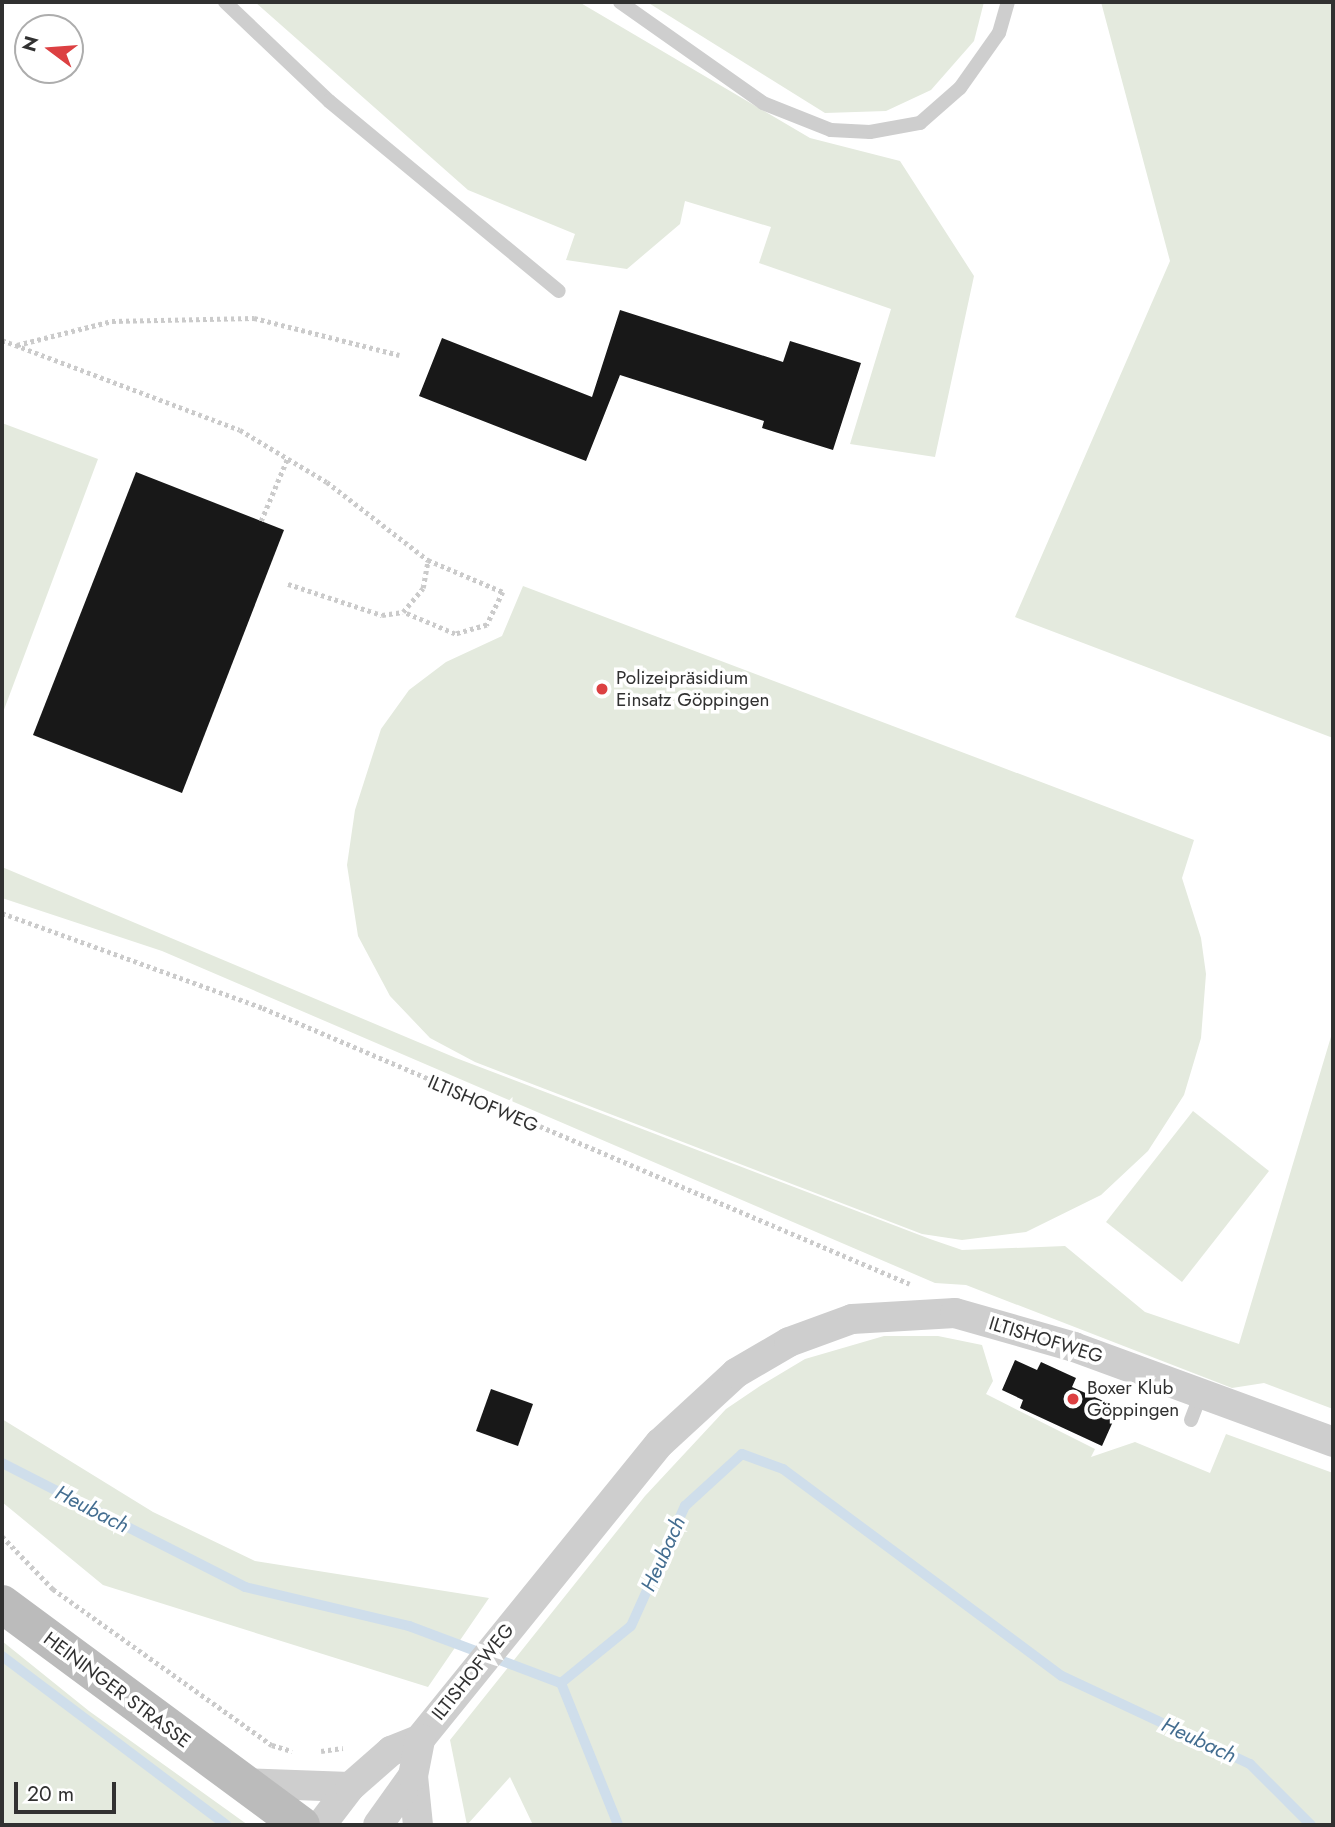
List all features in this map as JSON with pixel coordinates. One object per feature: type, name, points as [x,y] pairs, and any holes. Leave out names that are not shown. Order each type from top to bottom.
[{"type":"main road","name":"HEININGER STRASSE","points":[[2,1604],[301,1825]]},
{"type":"street","name":"ILTISHOFWEG","points":[[321,1825],[350,1787],[391,1751],[427,1729],[660,1443],[736,1373],[789,1342],[852,1319],[955,1313],[1074,1347],[1196,1407],[1333,1442]]},
{"type":"street","name":"ILTISHOFWEG","points":[[379,1825],[413,1776],[427,1729]]},
{"type":"street","points":[[413,1776],[418,1825]]},
{"type":"street","points":[[243,1783],[350,1787]]},
{"type":"lane","points":[[225,2],[329,101],[559,291]]},
{"type":"lane","points":[[620,2],[763,103],[831,130],[870,132],[920,123],[960,88],[999,33],[1008,2]]},
{"type":"path","points":[[16,346],[113,321],[254,318],[399,355]]},
{"type":"path","points":[[2,340],[240,430],[288,457],[428,560],[503,592],[487,625],[455,634],[403,612],[382,615],[288,584]]},
{"type":"path","points":[[261,521],[288,457]]},
{"type":"path","points":[[403,612],[423,588],[428,560]]},
{"type":"path","name":"ILTISHOFWEG","points":[[2,913],[263,1008],[903,1279],[955,1313]]},
{"type":"path","points":[[2,1536],[64,1596],[272,1745],[303,1754]]},
{"type":"path","points":[[316,1752],[379,1742],[391,1751]]},
{"type":"shaded area","points":[[255,2],[579,2],[810,138],[900,161],[974,276],[935,457],[850,444],[891,309],[759,263],[771,227],[685,201],[680,224],[627,269],[566,260],[575,234],[468,190]]},
{"type":"shaded area","points":[[647,2],[984,2],[974,41],[931,90],[886,111],[825,113]]},
{"type":"shaded area","points":[[1101,2],[1333,2],[1333,738],[1015,617],[1170,261]]},
{"type":"shaded area","points":[[2,423],[98,459],[2,715]]},
{"type":"shaded area","points":[[523,586],[1194,840],[1182,878],[1201,938],[1206,974],[1201,1038],[1184,1095],[1148,1151],[1101,1195],[1026,1232],[962,1240],[922,1234],[475,1062],[430,1038],[390,996],[358,936],[347,865],[355,810],[381,729],[409,690],[446,662],[502,636]]},
{"type":"shaded area","points":[[2,867],[456,1058],[930,1239],[962,1250],[1065,1246],[1145,1312],[1239,1344],[1333,1030],[1333,1409],[1264,1383],[1232,1388],[966,1285],[935,1283],[162,951],[2,898]]},
{"type":"shaded area","points":[[1193,1111],[1269,1171],[1182,1282],[1106,1222]]},
{"type":"shaded area","points":[[884,1336],[938,1336],[982,1345],[993,1381],[986,1394],[1095,1449],[1091,1457],[1135,1442],[1210,1473],[1226,1434],[1333,1473],[1333,1825],[533,1825],[510,1777],[467,1825],[450,1740],[645,1496],[726,1409],[760,1386],[805,1359]]},
{"type":"shaded area","points":[[2,1419],[153,1512],[255,1561],[489,1598],[428,1687],[103,1585],[2,1502]]},
{"type":"shaded area","points":[[2,1641],[89,1711],[248,1825],[2,1825]]},
{"type":"building","points":[[620,310],[783,362],[790,341],[861,363],[833,450],[762,428],[764,421],[620,375],[586,461],[419,396],[442,338],[592,397]]},
{"type":"building","points":[[136,472],[284,530],[182,793],[33,735]]},
{"type":"building","points":[[1015,1360],[1037,1370],[1041,1362],[1076,1378],[1072,1387],[1119,1408],[1102,1446],[1020,1408],[1023,1400],[1002,1390]]},
{"type":"building","points":[[491,1389],[533,1404],[518,1446],[476,1431]]},
{"type":"waterway","name":"Heubach","points":[[2,1463],[245,1587],[409,1626],[561,1683],[631,1626],[685,1506],[742,1454],[783,1469],[1062,1676],[1250,1764],[1311,1825]]},
{"type":"waterway","points":[[2,1656],[226,1825]]},
{"type":"waterway","points":[[561,1683],[618,1825]]},
{"type":"place","name":"Polizeipräsidium Einsatz Göppingen","points":[[602,689]]},
{"type":"place","name":"Boxer Klub Göppingen","points":[[1073,1399]]}]
